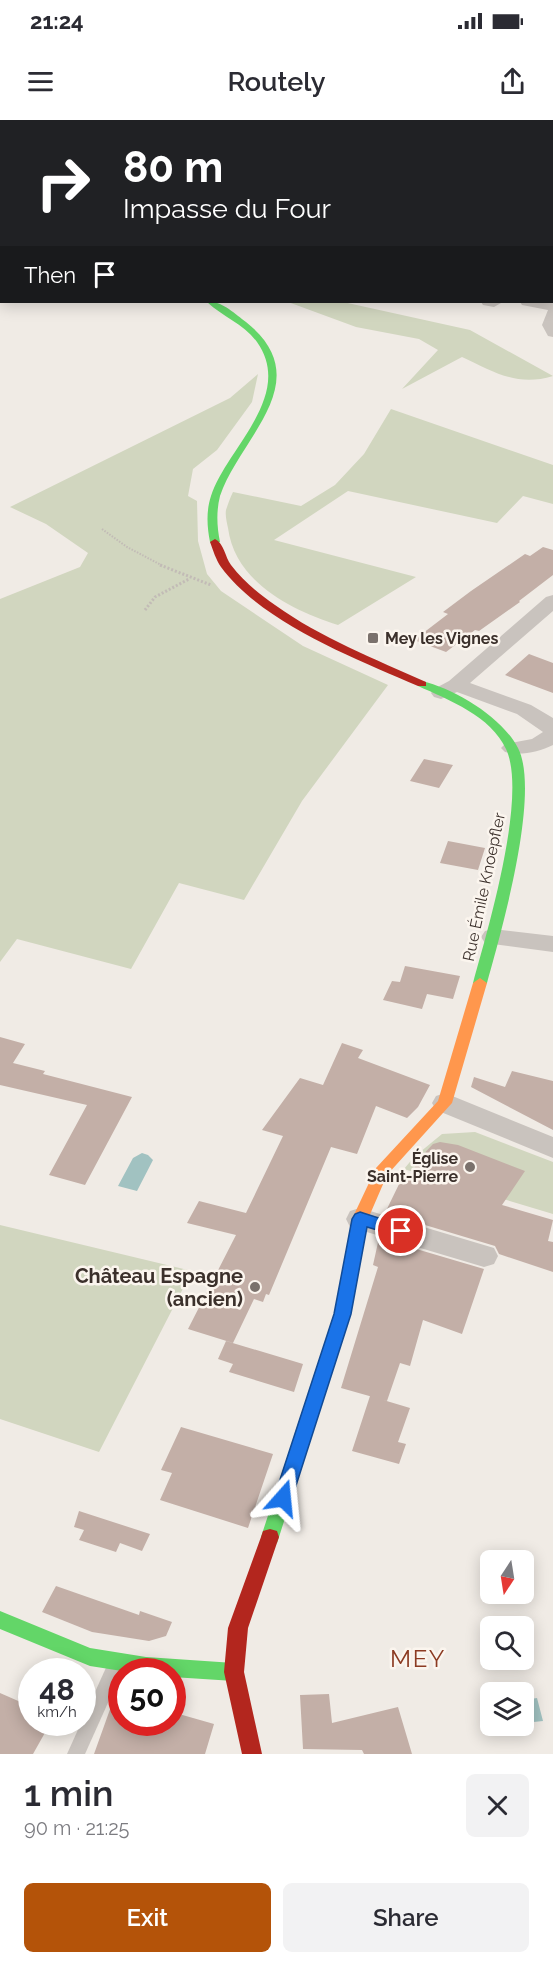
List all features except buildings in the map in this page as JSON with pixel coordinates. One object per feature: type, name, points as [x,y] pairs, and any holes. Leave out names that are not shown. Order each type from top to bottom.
[{"type":"main road","name":"Rue Émile Knoepfler","points":[[212,303],[238,322],[263,346],[273,366],[274,377],[271,398],[223,476],[211,506],[211,531],[216,551],[227,568],[266,604],[305,627],[440,688],[485,719],[512,748],[519,773],[517,815],[493,937],[445,1103]]},
{"type":"main road","points":[[252,1754],[234,1672],[238,1628],[342,1314],[360,1219],[381,1172],[445,1103]]},
{"type":"main road","points":[[0,1620],[90,1657],[108,1660]]},
{"type":"main road","points":[[186,1669],[234,1672]]},
{"type":"street","points":[[532,303],[553,307]]},
{"type":"street","points":[[440,688],[544,619],[553,601]]},
{"type":"street","points":[[440,688],[534,715],[550,724],[553,732],[548,739],[537,744],[512,748]]},
{"type":"street","points":[[493,937],[553,944]]},
{"type":"street","points":[[445,1103],[553,1148]]},
{"type":"street","points":[[360,1219],[484,1257]]},
{"type":"lane","points":[[76,1754],[108,1683]]},
{"type":"path","points":[[102,529],[128,549],[190,578],[221,588],[245,587]]},
{"type":"path","points":[[145,610],[155,597],[190,578]]},
{"type":"green space","points":[[291,303],[348,303],[470,330],[553,376],[528,380],[517,379],[495,373],[462,357],[402,389],[438,350],[419,339],[356,327]]},
{"type":"green space","points":[[258,374],[252,402],[217,450],[193,469],[188,496],[197,501],[198,541],[207,574],[221,591],[303,646],[388,685],[302,801],[244,900],[179,883],[131,969],[17,939],[0,962],[0,599],[80,567],[88,553],[46,524],[10,507],[230,398]]},
{"type":"green space","points":[[391,409],[553,465],[553,504],[523,496],[497,523],[348,491],[274,540],[416,577],[338,625],[284,602],[253,578],[233,547],[226,510],[233,492],[301,506],[335,485],[364,454]]},
{"type":"green space","points":[[475,1132],[553,1162],[553,1214],[404,1169],[414,1157],[442,1134]]},
{"type":"green space","points":[[0,1225],[192,1271],[99,1452],[0,1419]]},
{"type":"water","points":[[142,1153],[153,1160],[137,1191],[118,1186],[133,1158]]},
{"type":"water","points":[[534,1698],[537,1698],[543,1721],[534,1722]]},
{"type":"traffic: fast","points":[[213,303],[254,333],[264,347],[271,367],[272,386],[267,404],[258,422],[225,474],[217,492],[212,517],[215,542]]},
{"type":"traffic: fast","points":[[422,684],[473,710],[496,727],[513,750],[518,770],[519,797],[509,864],[480,983]]},
{"type":"traffic: fast","points":[[270,1537],[342,1314],[351,1269]]},
{"type":"traffic: fast","points":[[0,1620],[90,1657],[146,1666],[234,1672]]},
{"type":"traffic: slow","points":[[351,1269],[360,1219],[381,1172],[445,1103],[480,983]]},
{"type":"traffic: jam","points":[[215,542],[225,565],[245,587],[271,608],[336,645],[422,684]]},
{"type":"traffic: jam","points":[[252,1754],[234,1672],[238,1628],[270,1537]]},
{"type":"place","name":"Mey les Vignes","points":[[373,638]]},
{"type":"place","name":"Église Saint-Pierre","points":[[470,1167]]},
{"type":"place","name":"Château Espagne (ancien)","points":[[255,1287]]},
{"type":"district","name":"MEY","points":[[418,1658]]},
{"type":"route","points":[[283,1498],[342,1314],[360,1219],[401,1231]]}]
